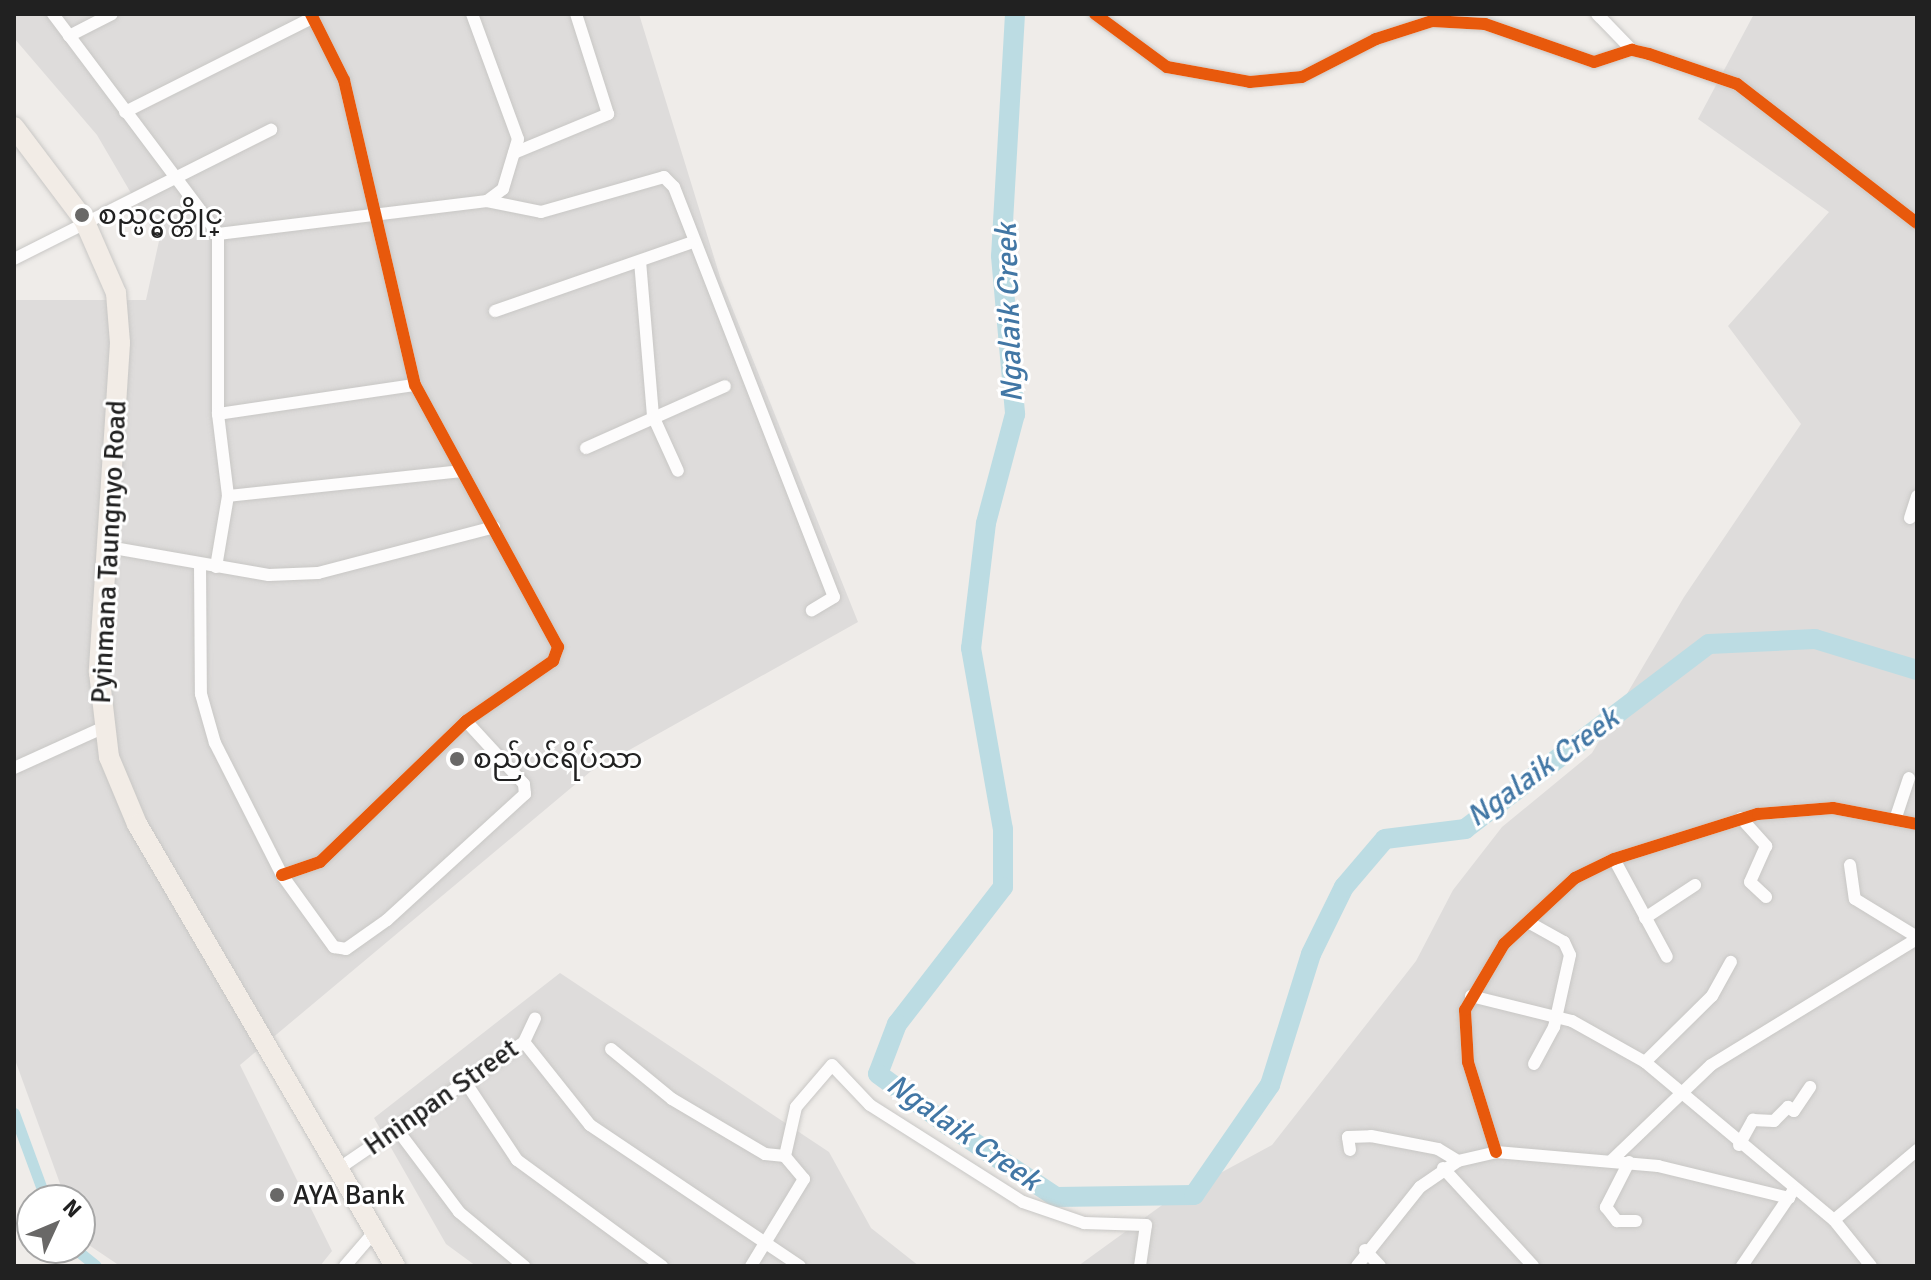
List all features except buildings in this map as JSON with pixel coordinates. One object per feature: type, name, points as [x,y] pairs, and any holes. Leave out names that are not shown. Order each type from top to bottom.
[{"type":"main road","name":"Pyinmana Taungnyo Road","points":[[14,127],[84,220],[116,293],[120,343],[100,729],[137,824],[395,1266]]},
{"type":"street","points":[[53,14],[218,234],[218,414],[228,496],[216,567]]},
{"type":"street","points":[[69,36],[112,14]]},
{"type":"street","points":[[472,14],[518,139],[503,189],[487,201]]},
{"type":"street","points":[[514,153],[608,114],[576,14]]},
{"type":"street","points":[[1095,14],[1167,67],[1250,82],[1302,77],[1376,39],[1432,21],[1485,24],[1594,62],[1619,60],[1632,50]]},
{"type":"street","points":[[1597,14],[1632,50],[1737,84],[1917,223]]},
{"type":"street","points":[[125,112],[311,16],[344,80],[379,218],[415,385],[558,647],[553,661],[466,721],[320,862],[282,875]]},
{"type":"street","points":[[14,259],[171,175],[271,130]]},
{"type":"street","points":[[218,234],[379,218],[487,201],[541,212],[664,177],[685,212],[690,243],[834,597],[812,610]]},
{"type":"street","points":[[495,311],[690,243]]},
{"type":"street","points":[[640,261],[653,418],[678,471]]},
{"type":"street","points":[[218,414],[415,385]]},
{"type":"street","points":[[586,448],[725,386]]},
{"type":"street","points":[[228,496],[461,471]]},
{"type":"street","points":[[1910,518],[1917,496]]},
{"type":"street","points":[[108,547],[216,567],[318,573],[494,527]]},
{"type":"street","points":[[200,564],[201,694],[215,743],[282,875],[338,948],[387,920],[525,794],[524,784],[466,721]]},
{"type":"street","points":[[14,768],[100,729]]},
{"type":"street","points":[[1896,817],[1909,778]]},
{"type":"street","points":[[1496,1152],[1461,1029],[1471,996],[1490,961],[1575,878],[1614,859],[1741,818],[1833,808],[1896,817],[1917,824]]},
{"type":"street","points":[[1741,818],[1766,846],[1750,882],[1766,897]]},
{"type":"street","points":[[1614,859],[1667,957]]},
{"type":"street","points":[[1612,1160],[1680,1093],[1734,1048],[1917,938],[1855,899],[1850,865]]},
{"type":"street","points":[[1645,918],[1695,885]]},
{"type":"street","points":[[1528,922],[1564,942],[1570,955],[1555,1016],[1534,1064]]},
{"type":"street","points":[[1645,1062],[1712,996],[1731,962]]},
{"type":"street","points":[[1471,996],[1555,1016],[1645,1062],[1792,1193],[1834,1220],[1871,1266]]},
{"type":"street","name":"Hninpan Street","points":[[338,1169],[464,1080],[524,1042],[535,1018]]},
{"type":"street","points":[[524,1042],[590,1125],[800,1266]]},
{"type":"street","points":[[611,1049],[672,1099],[765,1154],[785,1156],[804,1179],[751,1266]]},
{"type":"street","points":[[785,1156],[796,1107],[832,1065],[870,1105],[1023,1202],[1084,1223],[1146,1225],[1140,1266]]},
{"type":"street","points":[[464,1080],[517,1160],[662,1266]]},
{"type":"street","points":[[1739,1145],[1753,1120],[1774,1121],[1788,1107],[1794,1111],[1810,1087]]},
{"type":"street","points":[[396,1128],[459,1212],[524,1266]]},
{"type":"street","points":[[1350,1150],[1348,1137],[1371,1136],[1438,1149],[1458,1161]]},
{"type":"street","points":[[1834,1220],[1917,1150]]},
{"type":"street","points":[[1357,1266],[1365,1250],[1443,1168],[1496,1152],[1629,1162],[1792,1193]]},
{"type":"street","points":[[1629,1162],[1606,1207],[1617,1221],[1636,1221]]},
{"type":"street","points":[[1443,1168],[1533,1266]]},
{"type":"street","points":[[1742,1266],[1792,1193]]},
{"type":"street","points":[[345,1266],[375,1231]]},
{"type":"street","points":[[1365,1250],[1380,1266]]},
{"type":"shaded area","points":[[14,14],[639,14],[721,280],[858,622],[590,772],[240,1065],[332,1251],[320,1266],[120,1266],[96,1250],[96,1184],[60,1184],[14,1057],[14,300],[146,300],[159,241],[97,135],[14,38]]},
{"type":"shaded area","points":[[1754,14],[1917,14],[1917,1266],[1078,1266],[1165,1203],[1272,1145],[1416,961],[1453,890],[1502,827],[1592,753],[1684,597],[1801,424],[1728,326],[1829,212],[1698,119]]},
{"type":"shaded area","points":[[560,973],[829,1152],[871,1228],[919,1266],[476,1266],[446,1244],[374,1118]]},
{"type":"waterway","name":"Ngalaik Creek","points":[[1015,14],[1001,256],[1015,414],[986,523],[971,648],[1003,829],[1003,887],[897,1024],[878,1074],[948,1125],[1056,1197],[1194,1195],[1270,1085],[1311,954],[1344,887],[1385,839],[1465,829],[1709,644],[1815,639],[1917,670]]},
{"type":"waterway","points":[[14,1113],[40,1184]]},
{"type":"cycle path","points":[[282,875],[320,862],[466,721],[553,661],[558,647],[415,385],[344,80],[311,14]]},
{"type":"cycle path","points":[[1095,14],[1167,67],[1250,82],[1302,77],[1376,39],[1432,21],[1485,24],[1594,62],[1632,50],[1649,54],[1737,84],[1917,223]]},
{"type":"cycle path","points":[[1496,1152],[1468,1062],[1465,1010],[1504,944],[1575,878],[1614,859],[1758,814],[1833,808],[1917,824]]},
{"type":"place","name":"စည္ပင္မွတ္တိုင္","points":[[82,215]]},
{"type":"place","name":"စည်ပင်ရိပ်သာ","points":[[457,759]]},
{"type":"place","name":"AYA Bank","points":[[277,1195]]}]
